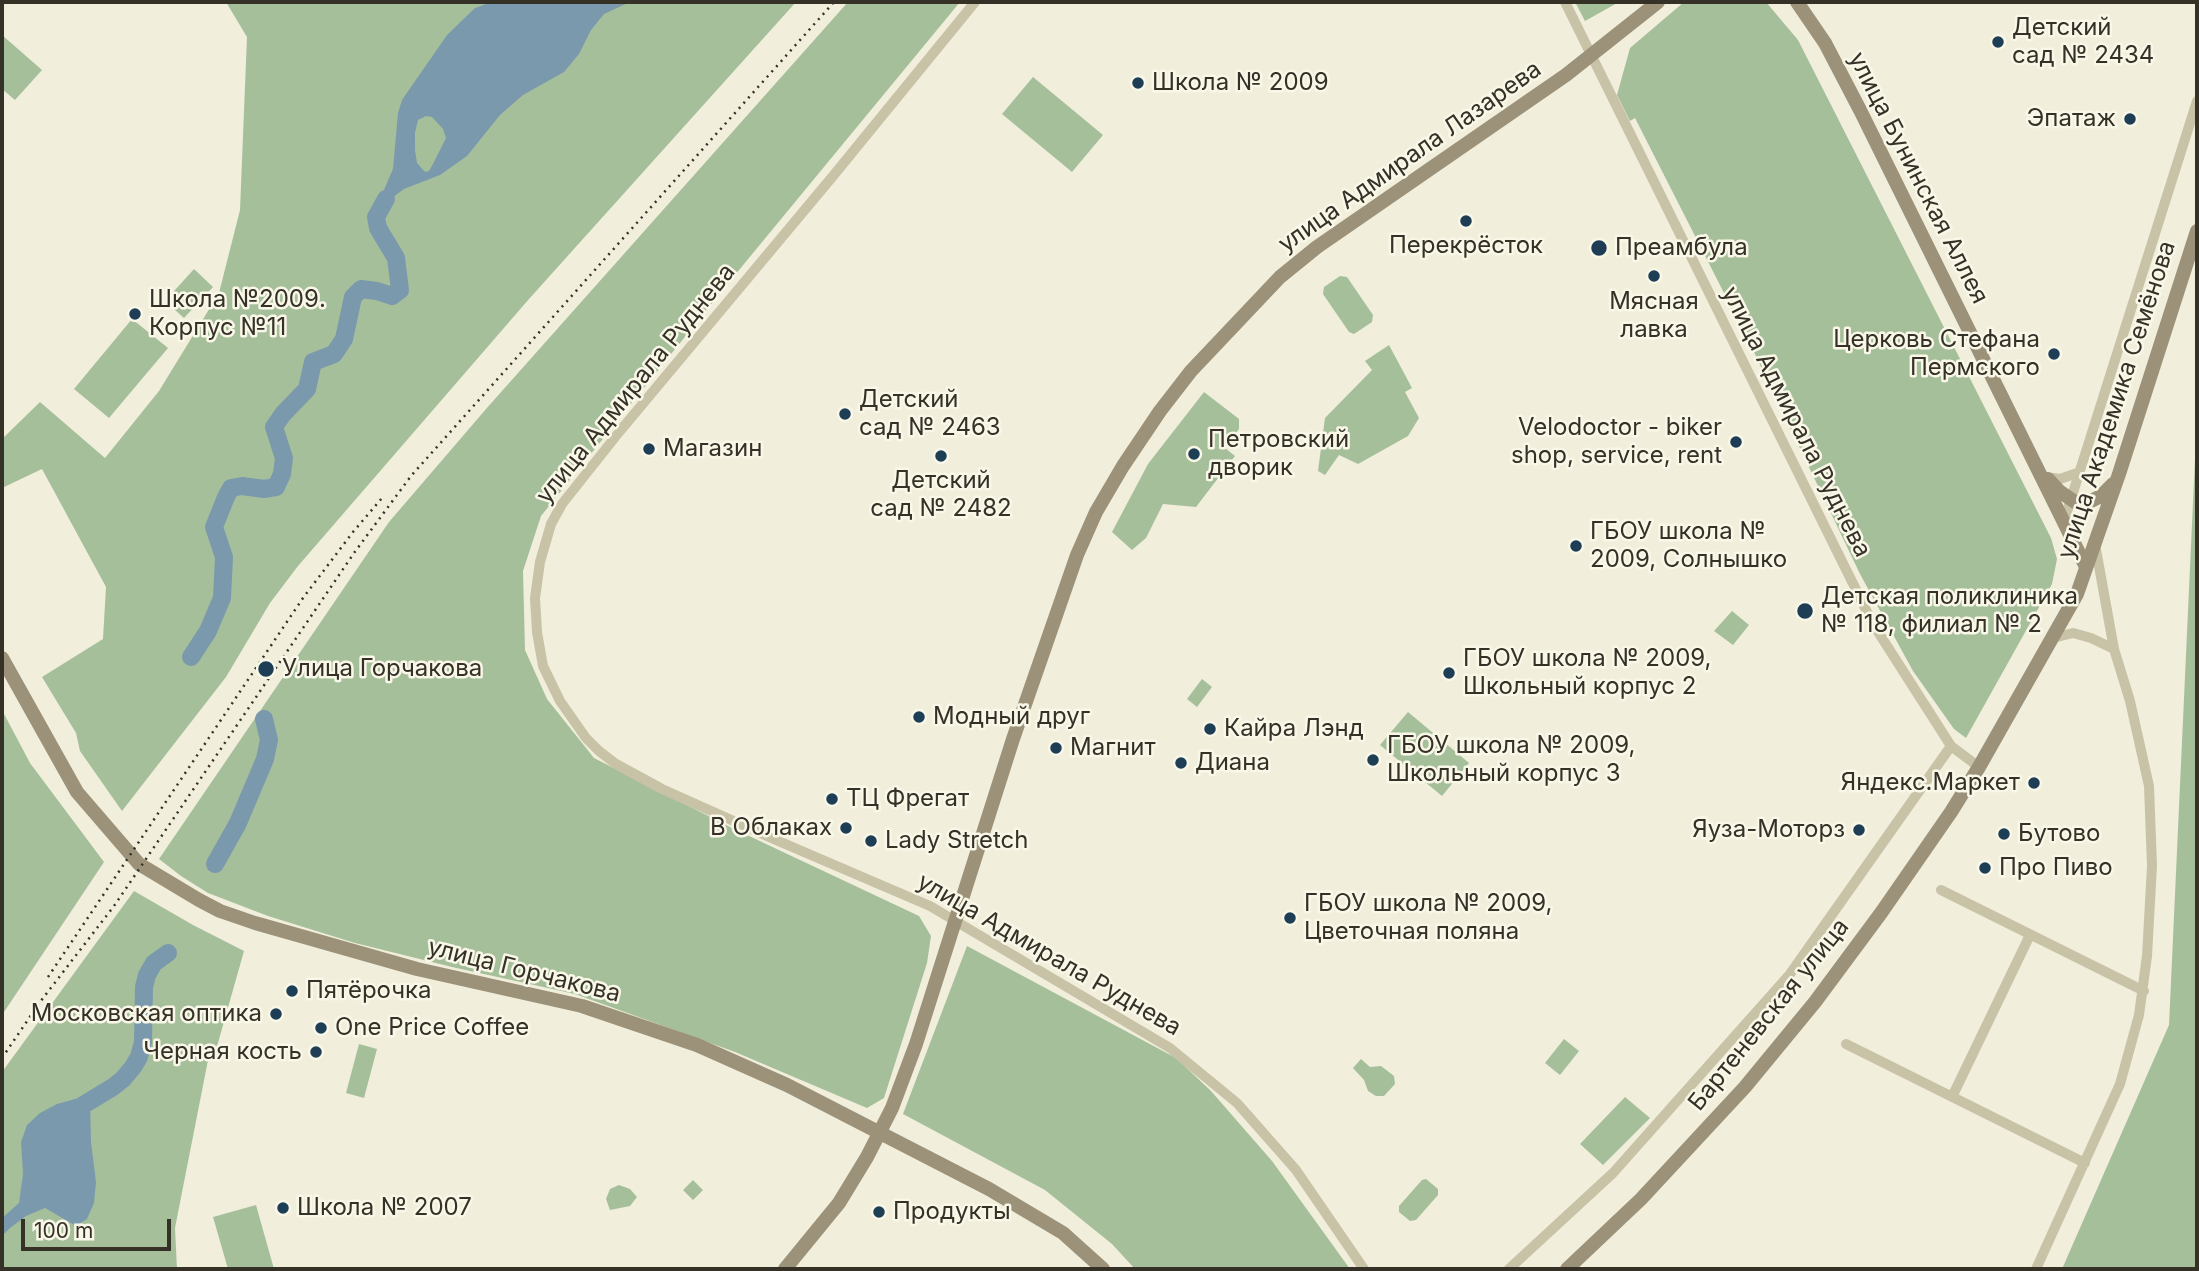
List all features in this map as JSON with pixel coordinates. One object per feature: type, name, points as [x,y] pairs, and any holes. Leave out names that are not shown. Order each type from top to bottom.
[{"type":"street","name":"улица Адмирала Руднева","points":[[975,2],[566,498],[551,524],[540,562],[535,598],[543,666],[560,701],[586,738],[616,764],[662,789],[930,906],[1170,1048],[1237,1103],[1296,1170],[1364,1269]]},
{"type":"street","name":"улица Адмирала Руднева","points":[[1565,2],[1873,624],[1951,746],[1979,767]]},
{"type":"street","name":"улица Адмирала Лазарева","points":[[785,1269],[839,1203],[892,1108],[916,1044],[1037,666],[1076,555],[1103,501],[1160,411],[1191,371],[1272,286],[1317,247],[1591,57],[1658,2]]},
{"type":"street","name":"улица Бунинская Аллея","points":[[1797,2],[1825,43],[1860,110],[2086,567]]},
{"type":"street","points":[[2064,521],[2197,102]]},
{"type":"street","name":"улица Академика Семёнова","points":[[1979,767],[2077,594],[2117,481],[2197,231]]},
{"type":"street","points":[[2041,473],[2060,480],[2080,472]]},
{"type":"street","points":[[2041,473],[2059,491],[2085,504],[2094,501],[2117,481]]},
{"type":"street","points":[[2036,1269],[2120,1084],[2134,1041],[2144,991],[2151,897],[2151,810],[2140,739],[2114,649],[2095,541]]},
{"type":"street","points":[[2053,638],[2073,633],[2114,649]]},
{"type":"street","name":"улица Горчакова","points":[[2,658],[77,792],[139,864],[199,900],[220,911],[255,923],[417,969],[582,1006],[651,1028],[745,1065],[880,1131],[1045,1221],[1063,1233],[1102,1269]]},
{"type":"street","points":[[1509,1269],[1613,1173],[1790,974],[1951,746]]},
{"type":"street","name":"Бартеневская улица","points":[[1567,1269],[1641,1199],[1745,1087],[1806,1013],[1881,913],[1979,767]]},
{"type":"street","points":[[1941,890],[2144,991]]},
{"type":"street","points":[[1952,1097],[2030,935]]},
{"type":"street","points":[[1846,1044],[2085,1163]]},
{"type":"green space","points":[[226,2],[796,2],[529,299],[298,566],[270,603],[226,677],[122,811],[80,751],[76,733],[42,677],[103,639],[106,587],[42,469],[2,488],[2,439],[40,402],[105,458],[159,391],[219,293],[240,210],[247,37]]},
{"type":"green space","points":[[848,2],[960,2],[541,516],[523,571],[525,650],[547,699],[594,758],[730,827],[919,916],[931,936],[927,963],[884,1098],[867,1108],[735,1052],[575,994],[355,943],[268,916],[208,893],[159,859],[389,522]]},
{"type":"green space","points":[[1575,2],[1619,2],[1585,21]]},
{"type":"green space","points":[[1684,2],[1766,2],[1798,40],[2051,538],[2057,559],[2052,584],[1966,738],[1954,729],[1913,671],[1860,574],[1753,350],[1635,118],[1630,121],[1617,95],[1630,48]]},
{"type":"green space","points":[[2,35],[42,70],[15,100],[2,89]]},
{"type":"green space","points":[[1033,77],[1103,135],[1072,172],[1002,114]]},
{"type":"green space","points":[[194,269],[213,287],[184,318],[165,301]]},
{"type":"green space","points":[[1340,276],[1347,277],[1373,315],[1372,322],[1354,334],[1349,332],[1323,294],[1324,287]]},
{"type":"green space","points":[[132,319],[168,348],[109,418],[74,389]]},
{"type":"green space","points":[[1389,345],[1412,388],[1405,392],[1419,418],[1408,436],[1358,464],[1339,455],[1325,475],[1318,471],[1325,418],[1372,370],[1365,361]]},
{"type":"green space","points":[[1204,392],[1239,419],[1239,429],[1225,448],[1235,456],[1196,507],[1163,504],[1146,538],[1132,550],[1112,532],[1148,464]]},
{"type":"green space","points":[[2197,415],[2197,1269],[2062,1269],[2169,1025]]},
{"type":"green space","points":[[1732,611],[1749,625],[1733,645],[1714,631]]},
{"type":"green space","points":[[1202,679],[1212,687],[1197,707],[1187,699]]},
{"type":"green space","points":[[2,710],[30,763],[104,862],[2,1015]]},
{"type":"green space","points":[[1408,712],[1469,763],[1442,796],[1380,745]]},
{"type":"green space","points":[[134,891],[244,951],[216,1050],[209,1055],[175,1228],[177,1269],[2,1269],[2,1072]]},
{"type":"green space","points":[[967,946],[1176,1058],[1211,1091],[1272,1161],[1350,1269],[1135,1269],[1112,1244],[1045,1190],[903,1114]]},
{"type":"green space","points":[[1564,1039],[1579,1051],[1560,1075],[1545,1063]]},
{"type":"green space","points":[[359,1044],[377,1049],[364,1098],[346,1093]]},
{"type":"green space","points":[[1361,1059],[1370,1067],[1381,1066],[1394,1076],[1395,1084],[1384,1096],[1376,1096],[1368,1091],[1364,1080],[1353,1068]]},
{"type":"green space","points":[[1625,1097],[1650,1118],[1603,1165],[1580,1144]]},
{"type":"green space","points":[[1426,1179],[1438,1189],[1438,1195],[1416,1220],[1410,1221],[1399,1212],[1399,1206],[1422,1180]]},
{"type":"green space","points":[[693,1180],[703,1190],[693,1200],[683,1190]]},
{"type":"green space","points":[[619,1185],[630,1189],[637,1197],[630,1206],[610,1210],[606,1199],[610,1189]]},
{"type":"green space","points":[[256,1205],[274,1269],[228,1269],[213,1217]]},
{"type":"water","points":[[492,2],[630,2],[604,14],[591,30],[579,54],[564,72],[523,95],[500,115],[467,156],[440,175],[404,189],[389,200],[376,217],[373,215],[393,169],[398,113],[402,100],[447,35],[475,8]],"holes":[[[426,116],[432,117],[443,129],[446,138],[429,171],[425,172],[417,163],[415,133],[418,120]]]},
{"type":"water","points":[[75,1099],[90,1101],[96,1182],[94,1203],[87,1219],[76,1226],[45,1208],[26,1216],[2,1236],[2,1218],[19,1203],[23,1174],[21,1142],[27,1125],[40,1113]]},
{"type":"waterway","points":[[191,657],[208,631],[222,598],[224,557],[214,527],[231,488],[276,487],[282,474],[284,458],[274,427],[307,389],[313,362],[334,354],[344,339],[353,297],[361,289],[392,296],[400,290],[396,258],[378,228],[376,217],[386,199]]},
{"type":"waterway","points":[[215,864],[238,823],[265,759],[269,740],[264,719]]},
{"type":"waterway","points":[[70,1113],[113,1087],[133,1067],[143,1042],[144,987],[147,975],[154,963],[168,953]]},
{"type":"railway","points":[[2,1058],[40,1002],[114,906],[354,553],[411,476],[834,2]]},
{"type":"railway","points":[[48,977],[303,598],[382,498]]},
{"type":"place","name":"Детский сад № 2434","points":[[1998,42]]},
{"type":"place","name":"Школа № 2009","points":[[1138,83]]},
{"type":"place","name":"Эпатаж","points":[[2130,119]]},
{"type":"place","name":"Перекрёсток","points":[[1466,221]]},
{"type":"place","name":"Преамбула","points":[[1599,248]]},
{"type":"place","name":"Мясная лавка","points":[[1654,276]]},
{"type":"place","name":"Школа №2009. Корпус №11","points":[[135,314]]},
{"type":"place","name":"Церковь Стефана Пермского","points":[[2054,354]]},
{"type":"place","name":"Детский сад № 2463","points":[[845,414]]},
{"type":"place","name":"Velodoctor - biker shop, service, rent","points":[[1736,442]]},
{"type":"place","name":"Магазин","points":[[649,449]]},
{"type":"place","name":"Петровский дворик","points":[[1194,454]]},
{"type":"place","name":"Детский сад № 2482","points":[[941,456]]},
{"type":"place","name":"ГБОУ школа № 2009, Солнышко","points":[[1576,546]]},
{"type":"place","name":"Детская поликлиника № 118, филиал № 2","points":[[1805,611]]},
{"type":"place","name":"Улица Горчакова","points":[[266,669]]},
{"type":"place","name":"ГБОУ школа № 2009, Школьный корпус 2","points":[[1449,673]]},
{"type":"place","name":"Модный друг","points":[[919,717]]},
{"type":"place","name":"Кайра Лэнд","points":[[1210,729]]},
{"type":"place","name":"Магнит","points":[[1056,748]]},
{"type":"place","name":"ГБОУ школа № 2009, Школьный корпус 3","points":[[1373,760]]},
{"type":"place","name":"Диана","points":[[1181,763]]},
{"type":"place","name":"Яндекс.Маркет","points":[[2034,783]]},
{"type":"place","name":"ТЦ Фрегат","points":[[832,799]]},
{"type":"place","name":"В Облаках","points":[[846,828]]},
{"type":"place","name":"Яуза-Моторз","points":[[1859,830]]},
{"type":"place","name":"Бутово","points":[[2004,834]]},
{"type":"place","name":"Lady Stretch","points":[[871,841]]},
{"type":"place","name":"Про Пиво","points":[[1985,868]]},
{"type":"place","name":"ГБОУ школа № 2009, Цветочная поляна","points":[[1290,918]]},
{"type":"place","name":"Пятёрочка","points":[[292,991]]},
{"type":"place","name":"Московская оптика","points":[[276,1014]]},
{"type":"place","name":"One Price Coffee","points":[[321,1028]]},
{"type":"place","name":"Черная кость","points":[[316,1052]]},
{"type":"place","name":"Школа № 2007","points":[[283,1208]]},
{"type":"place","name":"Продукты","points":[[879,1212]]}]
